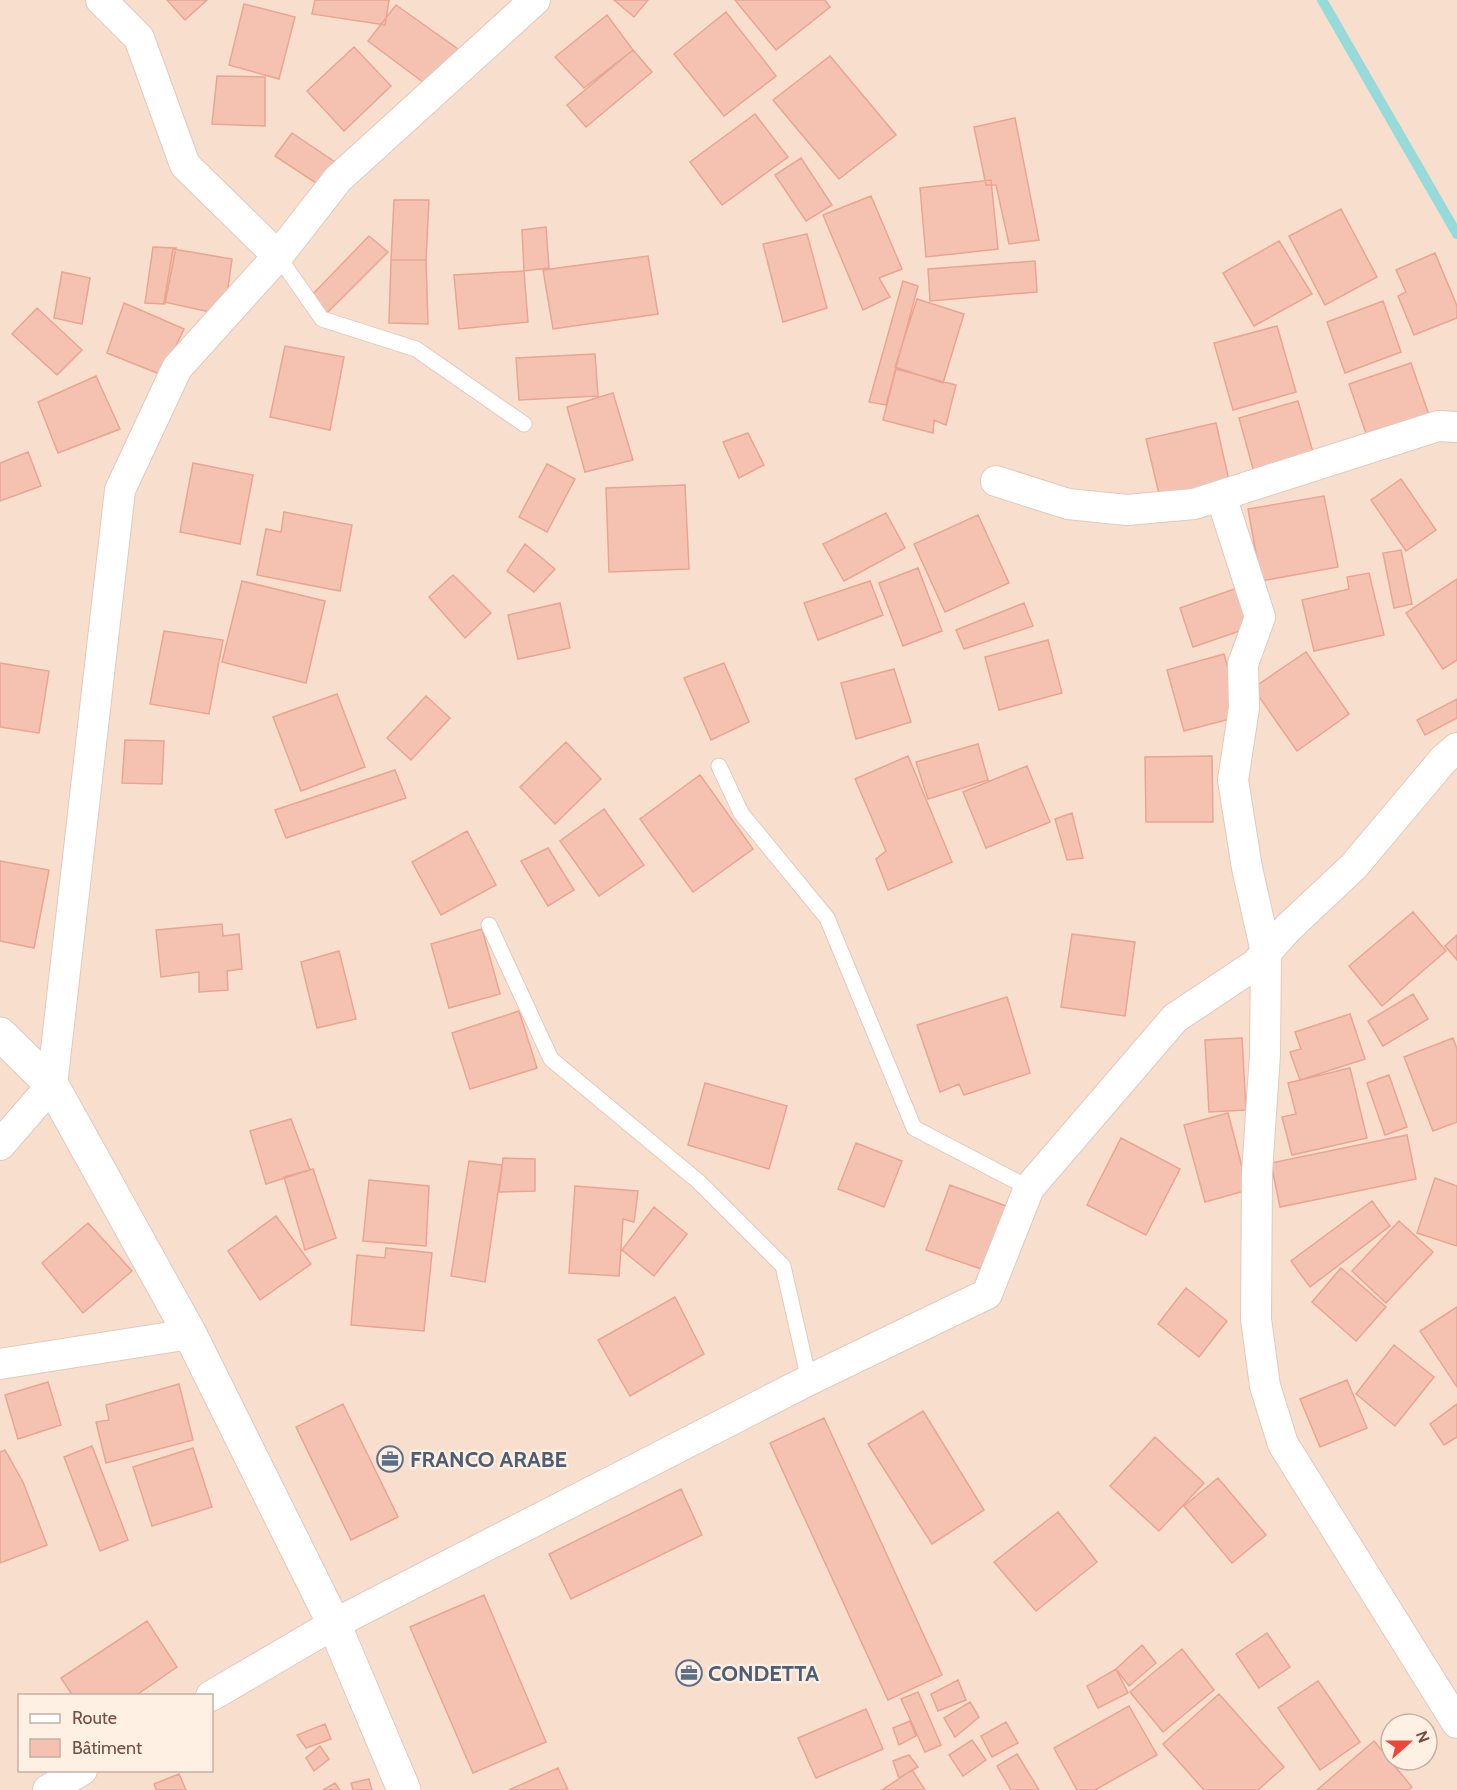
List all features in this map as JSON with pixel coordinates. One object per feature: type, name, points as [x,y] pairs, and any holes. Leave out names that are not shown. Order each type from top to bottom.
[{"type":"street","points":[[101,0],[139,38],[185,165],[278,256]]},
{"type":"street","points":[[0,1145],[52,1085],[120,490],[177,368],[278,256],[338,179],[535,0]]},
{"type":"street","points":[[996,481],[1068,504],[1127,510],[1194,504],[1438,426],[1457,427]]},
{"type":"street","points":[[1221,496],[1260,617],[1243,664],[1244,708],[1233,780],[1247,868],[1266,952],[1265,1054],[1257,1173],[1256,1319],[1265,1386],[1283,1444],[1457,1723]]},
{"type":"street","points":[[213,1694],[334,1624],[809,1380],[987,1294],[1029,1188],[1174,1018],[1256,964],[1354,866],[1443,760],[1457,748]]},
{"type":"street","points":[[0,1034],[52,1085],[190,1334],[334,1624],[404,1790]]},
{"type":"street","points":[[0,1064],[52,1085]]},
{"type":"street","points":[[0,1364],[190,1334]]},
{"type":"street","points":[[48,1790],[79,1772]]},
{"type":"lane","points":[[278,256],[321,319],[416,349],[524,424]]},
{"type":"lane","points":[[718,766],[741,813],[827,918],[914,1128],[1029,1188]]},
{"type":"lane","points":[[489,925],[551,1059],[699,1182],[783,1266],[809,1380]]},
{"type":"shaded area","points":[[0,0],[1457,0],[1457,1790],[0,1790]]},
{"type":"building","points":[[167,0],[207,0],[185,20]]},
{"type":"building","points":[[315,0],[389,0],[385,25],[312,14]]},
{"type":"building","points":[[614,0],[648,0],[634,17]]},
{"type":"building","points":[[735,0],[825,0],[830,7],[776,50]]},
{"type":"building","points":[[244,4],[295,17],[279,79],[229,65]]},
{"type":"building","points":[[396,5],[458,49],[431,88],[368,41]]},
{"type":"building","points":[[726,12],[776,76],[724,116],[674,54]]},
{"type":"building","points":[[607,15],[633,50],[584,88],[555,57]]},
{"type":"building","points":[[354,47],[391,86],[344,131],[307,91]]},
{"type":"building","points":[[633,50],[652,72],[586,127],[567,105]]},
{"type":"building","points":[[830,56],[896,135],[839,179],[773,100]]},
{"type":"building","points":[[217,76],[265,77],[265,126],[212,124]]},
{"type":"building","points":[[755,114],[788,157],[722,205],[690,162]]},
{"type":"building","points":[[1015,118],[1039,240],[1009,244],[996,185],[986,185],[974,127]]},
{"type":"building","points":[[292,133],[335,162],[319,185],[275,156]]},
{"type":"building","points":[[801,158],[832,205],[806,221],[775,175]]},
{"type":"building","points":[[991,180],[998,249],[926,257],[920,188]]},
{"type":"building","points":[[871,196],[902,269],[879,278],[890,297],[863,310],[823,215]]},
{"type":"building","points":[[394,200],[429,200],[426,260],[391,260]]},
{"type":"building","points":[[1341,209],[1377,277],[1325,305],[1289,236]]},
{"type":"building","points":[[546,227],[549,268],[524,271],[522,230]]},
{"type":"building","points":[[807,234],[827,308],[783,322],[763,244]]},
{"type":"building","points":[[369,236],[388,252],[325,315],[309,298]]},
{"type":"building","points":[[1279,241],[1312,294],[1254,326],[1223,273]]},
{"type":"building","points":[[153,247],[176,248],[165,304],[145,303]]},
{"type":"building","points":[[173,249],[232,259],[224,315],[164,302]]},
{"type":"building","points":[[1435,253],[1457,306],[1457,318],[1414,335],[1398,296],[1406,292],[1396,270]]},
{"type":"building","points":[[648,256],[658,314],[553,329],[543,270]]},
{"type":"building","points":[[391,260],[426,260],[428,324],[389,323]]},
{"type":"building","points":[[1035,261],[1037,292],[930,301],[928,269]]},
{"type":"building","points":[[524,271],[528,322],[459,329],[454,275]]},
{"type":"building","points":[[62,272],[90,278],[82,324],[54,318]]},
{"type":"building","points":[[903,281],[918,286],[886,405],[869,402]]},
{"type":"building","points":[[917,299],[964,314],[943,383],[895,367]]},
{"type":"building","points":[[1383,301],[1401,352],[1345,373],[1327,322]]},
{"type":"building","points":[[124,303],[184,329],[162,375],[107,353]]},
{"type":"building","points":[[37,308],[82,350],[57,375],[12,334]]},
{"type":"building","points":[[1277,326],[1296,392],[1233,410],[1214,343]]},
{"type":"building","points":[[285,346],[344,357],[330,430],[270,417]]},
{"type":"building","points":[[595,354],[598,396],[519,400],[516,358]]},
{"type":"building","points":[[1411,363],[1431,421],[1369,442],[1349,384]]},
{"type":"building","points":[[896,369],[956,385],[946,425],[934,420],[933,433],[883,420]]},
{"type":"building","points":[[96,376],[120,429],[58,453],[38,402]]},
{"type":"building","points":[[613,393],[633,460],[585,472],[567,407]]},
{"type":"building","points":[[1298,401],[1315,459],[1255,476],[1239,418]]},
{"type":"building","points":[[1216,423],[1230,485],[1161,502],[1146,439]]},
{"type":"building","points":[[748,433],[764,465],[739,478],[723,442]]},
{"type":"building","points":[[28,452],[41,486],[0,501],[0,463]]},
{"type":"building","points":[[193,463],[253,475],[240,544],[180,532]]},
{"type":"building","points":[[547,464],[575,479],[547,532],[519,517]]},
{"type":"building","points":[[1401,479],[1436,530],[1406,551],[1371,500]]},
{"type":"building","points":[[685,485],[689,569],[609,572],[606,488]]},
{"type":"building","points":[[1324,496],[1338,567],[1261,581],[1248,509]]},
{"type":"building","points":[[284,512],[352,525],[340,591],[257,575],[266,529],[281,532]]},
{"type":"building","points":[[886,513],[905,548],[844,581],[823,544]]},
{"type":"building","points":[[978,515],[1009,583],[945,612],[914,544]]},
{"type":"building","points":[[525,544],[555,569],[534,592],[507,571]]},
{"type":"building","points":[[1401,550],[1412,604],[1394,608],[1383,553]]},
{"type":"building","points":[[918,568],[942,631],[903,646],[879,583]]},
{"type":"building","points":[[1369,573],[1384,635],[1314,651],[1302,600],[1349,589],[1347,577]]},
{"type":"building","points":[[453,575],[491,613],[465,638],[429,597]]},
{"type":"building","points":[[1457,579],[1457,660],[1443,669],[1406,613]]},
{"type":"building","points":[[242,581],[325,601],[306,683],[222,662]]},
{"type":"building","points":[[870,581],[883,615],[818,640],[804,603]]},
{"type":"building","points":[[1243,586],[1257,625],[1193,647],[1180,608]]},
{"type":"building","points":[[560,603],[570,648],[518,659],[508,615]]},
{"type":"building","points":[[1024,603],[1033,626],[964,649],[956,630]]},
{"type":"building","points":[[164,631],[223,640],[209,714],[150,704]]},
{"type":"building","points":[[1048,640],[1062,693],[999,710],[985,657]]},
{"type":"building","points":[[1306,652],[1349,714],[1297,751],[1253,688]]},
{"type":"building","points":[[1224,654],[1241,716],[1184,731],[1167,670]]},
{"type":"building","points":[[0,663],[49,671],[39,733],[0,727]]},
{"type":"building","points":[[724,663],[749,722],[711,740],[684,678]]},
{"type":"building","points":[[894,669],[911,722],[856,739],[841,683]]},
{"type":"building","points":[[337,694],[365,767],[301,791],[273,717]]},
{"type":"building","points":[[426,696],[450,718],[411,760],[387,738]]},
{"type":"building","points":[[1457,699],[1457,718],[1425,735],[1417,720]]},
{"type":"building","points":[[125,740],[164,741],[162,784],[122,783]]},
{"type":"building","points":[[566,742],[601,779],[555,824],[520,787]]},
{"type":"building","points":[[978,744],[988,780],[928,799],[916,762]]},
{"type":"building","points":[[908,756],[952,862],[888,890],[876,859],[886,851],[855,779]]},
{"type":"building","points":[[1212,756],[1213,822],[1146,822],[1145,757]]},
{"type":"building","points":[[1027,766],[1050,822],[986,848],[963,792]]},
{"type":"building","points":[[395,770],[406,798],[286,838],[275,810]]},
{"type":"building","points":[[700,775],[753,849],[693,892],[640,819]]},
{"type":"building","points":[[604,809],[644,865],[599,896],[560,841]]},
{"type":"building","points":[[1072,813],[1083,858],[1067,860],[1055,819]]},
{"type":"building","points":[[467,831],[496,885],[441,915],[412,862]]},
{"type":"building","points":[[548,848],[574,890],[548,906],[521,861]]},
{"type":"building","points":[[0,861],[49,870],[34,948],[0,941]]},
{"type":"building","points":[[1413,912],[1446,951],[1382,1006],[1349,966]]},
{"type":"building","points":[[222,924],[223,936],[239,934],[242,969],[227,971],[228,990],[199,992],[199,972],[161,977],[156,930]]},
{"type":"building","points":[[482,929],[500,994],[449,1008],[431,944]]},
{"type":"building","points":[[1072,934],[1135,942],[1125,1016],[1061,1007]]},
{"type":"building","points":[[1457,935],[1457,960],[1445,946]]},
{"type":"building","points":[[339,951],[356,1019],[317,1028],[301,962]]},
{"type":"building","points":[[1413,994],[1428,1019],[1383,1046],[1368,1021]]},
{"type":"building","points":[[1007,997],[1030,1073],[964,1095],[959,1084],[940,1092],[917,1025]]},
{"type":"building","points":[[519,1011],[537,1068],[470,1089],[452,1033]]},
{"type":"building","points":[[1350,1014],[1365,1059],[1300,1080],[1290,1052],[1301,1049],[1295,1032]]},
{"type":"building","points":[[1242,1038],[1246,1110],[1209,1112],[1205,1040]]},
{"type":"building","points":[[1453,1038],[1457,1049],[1457,1122],[1433,1131],[1404,1057]]},
{"type":"building","points":[[1350,1068],[1367,1138],[1292,1155],[1282,1117],[1296,1114],[1288,1083]]},
{"type":"building","points":[[1389,1075],[1407,1127],[1385,1135],[1367,1083]]},
{"type":"building","points":[[705,1083],[787,1106],[769,1169],[688,1145]]},
{"type":"building","points":[[1228,1113],[1248,1190],[1205,1202],[1184,1125]]},
{"type":"building","points":[[291,1119],[310,1170],[266,1184],[250,1131]]},
{"type":"building","points":[[1407,1135],[1416,1179],[1280,1207],[1271,1163]]},
{"type":"building","points":[[1121,1138],[1180,1169],[1146,1235],[1087,1205]]},
{"type":"building","points":[[856,1143],[902,1161],[884,1207],[838,1189]]},
{"type":"building","points":[[503,1158],[535,1159],[535,1191],[499,1192]]},
{"type":"building","points":[[469,1161],[502,1165],[485,1282],[451,1276]]},
{"type":"building","points":[[313,1169],[336,1238],[305,1250],[284,1177]]},
{"type":"building","points":[[1435,1178],[1457,1186],[1457,1246],[1417,1233]]},
{"type":"building","points":[[369,1180],[429,1186],[426,1246],[363,1241]]},
{"type":"building","points":[[950,1185],[1014,1209],[993,1273],[926,1250]]},
{"type":"building","points":[[575,1186],[638,1191],[634,1222],[623,1219],[619,1276],[569,1273]]},
{"type":"building","points":[[1372,1201],[1390,1226],[1310,1287],[1291,1261]]},
{"type":"building","points":[[654,1207],[687,1234],[654,1276],[622,1250]]},
{"type":"building","points":[[276,1216],[311,1264],[260,1300],[228,1251]]},
{"type":"building","points":[[1399,1221],[1433,1252],[1386,1303],[1352,1271]]},
{"type":"building","points":[[88,1223],[132,1271],[83,1313],[42,1263]]},
{"type":"building","points":[[386,1248],[432,1253],[424,1331],[351,1325],[357,1255],[385,1258]]},
{"type":"building","points":[[1341,1268],[1386,1307],[1356,1341],[1312,1302]]},
{"type":"building","points":[[1186,1288],[1227,1321],[1199,1357],[1158,1324]]},
{"type":"building","points":[[675,1297],[704,1354],[630,1396],[598,1340]]},
{"type":"building","points":[[1457,1307],[1457,1387],[1420,1331]]},
{"type":"building","points":[[1394,1345],[1434,1377],[1395,1426],[1356,1394]]},
{"type":"building","points":[[1347,1380],[1367,1428],[1320,1447],[1300,1399]]},
{"type":"building","points":[[48,1382],[61,1425],[18,1439],[5,1395]]},
{"type":"building","points":[[179,1384],[193,1440],[106,1463],[96,1422],[109,1420],[106,1405]]},
{"type":"building","points":[[343,1404],[398,1517],[351,1540],[296,1427]]},
{"type":"building","points":[[1457,1404],[1457,1437],[1444,1445],[1430,1424]]},
{"type":"building","points":[[923,1411],[984,1510],[932,1544],[868,1444]]},
{"type":"building","points":[[824,1418],[942,1675],[888,1700],[770,1443]]},
{"type":"building","points":[[1155,1437],[1204,1483],[1159,1531],[1110,1486]]},
{"type":"building","points":[[92,1446],[128,1540],[100,1551],[64,1457]]},
{"type":"building","points":[[193,1448],[212,1507],[152,1526],[133,1467]]},
{"type":"building","points":[[5,1450],[23,1482],[47,1545],[0,1563],[0,1452]]},
{"type":"building","points":[[1218,1478],[1266,1535],[1232,1563],[1184,1506]]},
{"type":"building","points":[[681,1489],[702,1535],[571,1599],[549,1554]]},
{"type":"building","points":[[1058,1512],[1097,1562],[1036,1611],[994,1562]]},
{"type":"building","points":[[484,1595],[546,1742],[473,1773],[410,1627]]},
{"type":"building","points":[[147,1621],[177,1667],[138,1694],[72,1694],[61,1678]]},
{"type":"building","points":[[1267,1633],[1290,1667],[1259,1688],[1236,1654]]},
{"type":"building","points":[[1142,1645],[1156,1663],[1129,1686],[1116,1669]]},
{"type":"building","points":[[1182,1649],[1214,1690],[1163,1732],[1130,1692]]},
{"type":"building","points":[[1116,1669],[1128,1693],[1098,1708],[1087,1686]]},
{"type":"building","points":[[958,1680],[966,1700],[938,1711],[931,1694]]},
{"type":"building","points":[[1318,1681],[1360,1742],[1320,1770],[1278,1708]]},
{"type":"building","points":[[918,1692],[941,1745],[925,1752],[901,1699]]},
{"type":"building","points":[[1219,1694],[1284,1767],[1258,1790],[1204,1790],[1163,1744]]},
{"type":"building","points":[[970,1702],[979,1717],[955,1737],[944,1718]]},
{"type":"building","points":[[1129,1706],[1157,1755],[1095,1790],[1077,1790],[1054,1748]]},
{"type":"building","points":[[866,1709],[883,1749],[816,1778],[798,1738]]},
{"type":"building","points":[[910,1721],[916,1736],[899,1745],[893,1728]]},
{"type":"building","points":[[1006,1722],[1018,1743],[992,1757],[981,1736]]},
{"type":"building","points":[[325,1724],[331,1739],[306,1748],[297,1735]]},
{"type":"building","points":[[972,1740],[986,1760],[963,1776],[949,1755]]},
{"type":"building","points":[[1374,1741],[1379,1747],[1379,1772],[1400,1772],[1412,1787],[1408,1790],[1317,1790]]},
{"type":"building","points":[[320,1746],[329,1759],[314,1771],[306,1758]]},
{"type":"building","points":[[1017,1754],[1039,1790],[1011,1790],[997,1766]]},
{"type":"building","points":[[909,1755],[918,1767],[899,1778],[893,1761]]},
{"type":"building","points":[[558,1768],[568,1790],[509,1790]]},
{"type":"building","points":[[912,1770],[925,1790],[882,1790]]},
{"type":"building","points":[[179,1774],[186,1790],[156,1790],[154,1784]]},
{"type":"building","points":[[369,1779],[372,1790],[353,1790],[351,1783]]},
{"type":"building","points":[[335,1783],[340,1790],[323,1790]]},
{"type":"waterway","points":[[1322,0],[1457,234]]},
{"type":"place","name":"FRANCO ARABE","points":[[390,1459]]},
{"type":"place","name":"CONDETTA","points":[[689,1673]]}]
